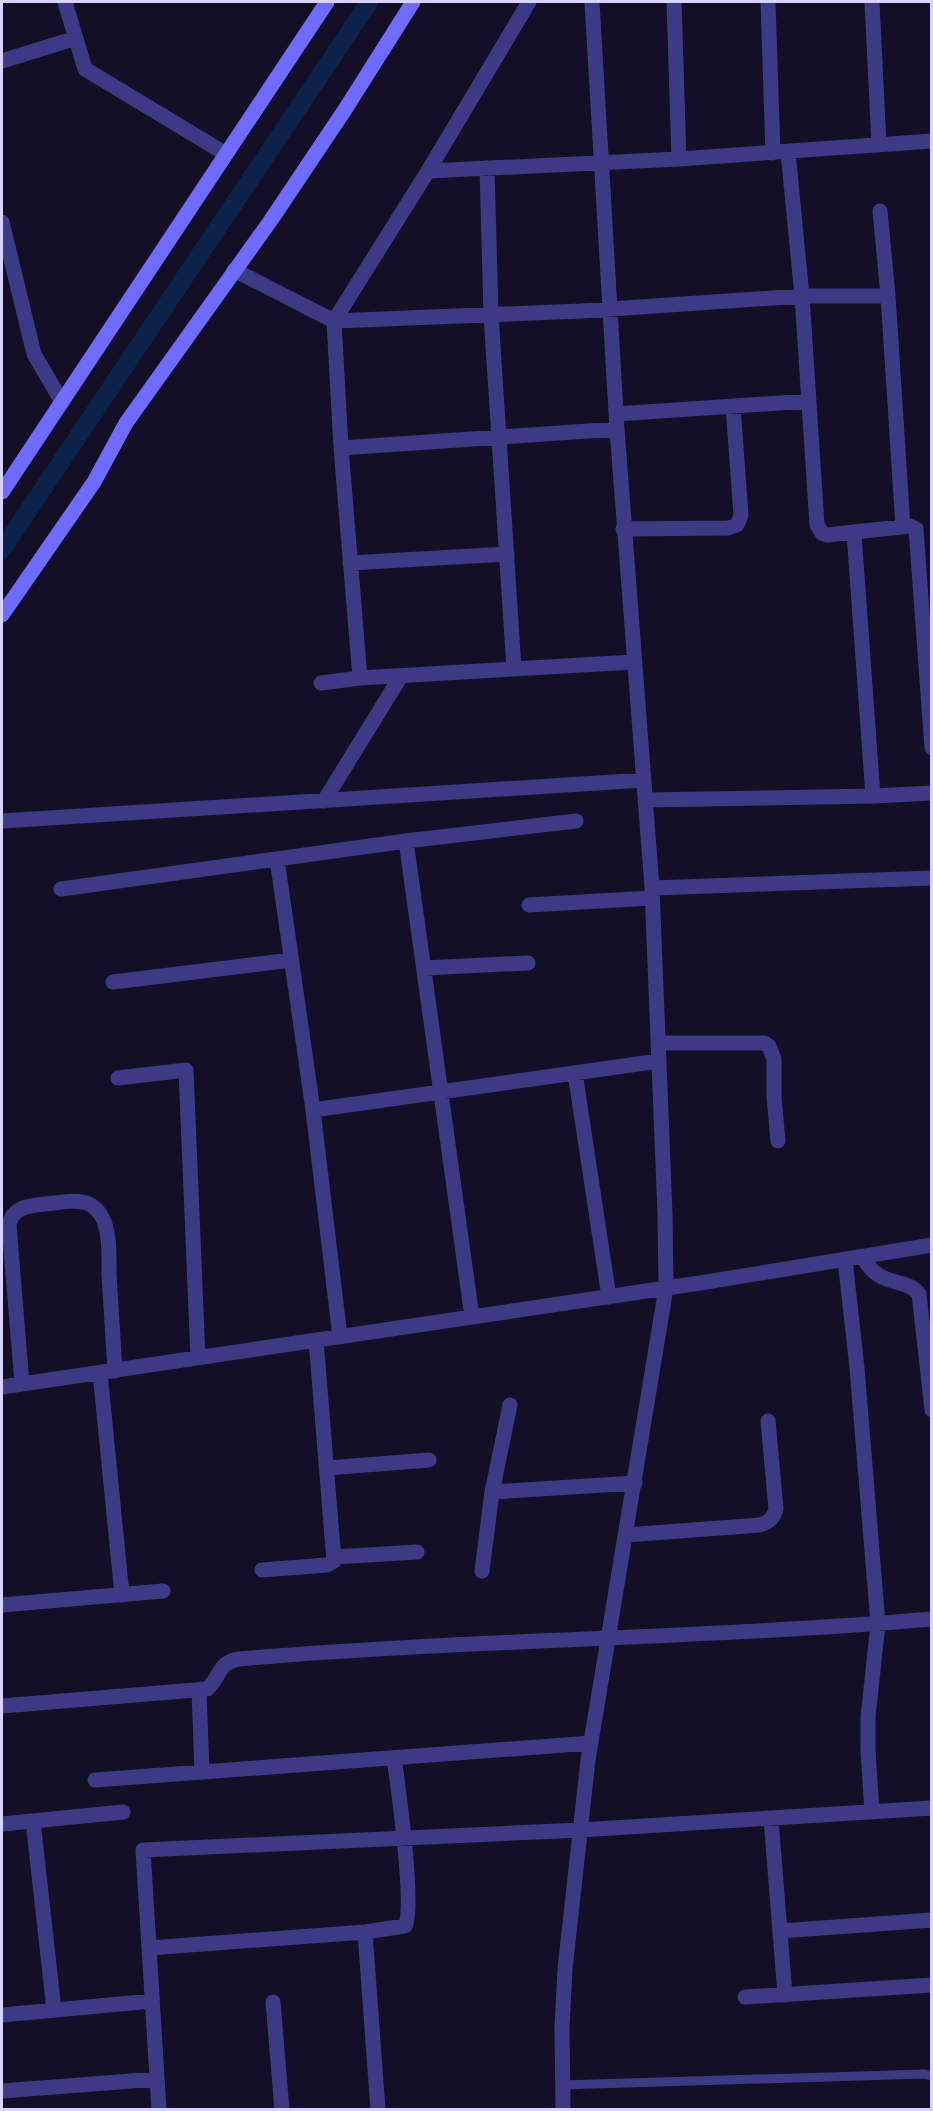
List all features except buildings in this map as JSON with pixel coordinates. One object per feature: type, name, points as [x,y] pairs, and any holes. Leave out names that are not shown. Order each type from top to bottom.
[{"type":"street","points":[[65,2],[85,69],[226,154]]},
{"type":"street","points":[[2,492],[327,2]]},
{"type":"street","points":[[2,615],[94,482],[126,423],[271,220],[413,2]]},
{"type":"street","points":[[360,678],[341,448],[334,321],[428,171],[529,2]]},
{"type":"street","points":[[562,2109],[565,1969],[591,1743],[666,1288],[652,893],[623,529],[592,2]]},
{"type":"street","points":[[674,2],[679,159]]},
{"type":"street","points":[[768,2],[781,152],[802,296],[819,530],[827,535],[854,534],[903,527],[915,528],[918,532],[932,748]]},
{"type":"street","points":[[872,2],[879,145]]},
{"type":"street","points":[[2,61],[76,38]]},
{"type":"street","points":[[428,171],[679,159],[932,141]]},
{"type":"street","points":[[487,168],[491,315],[514,669]]},
{"type":"street","points":[[880,211],[888,296],[903,527]]},
{"type":"street","points":[[2,222],[34,354],[62,402]]},
{"type":"street","points":[[234,270],[334,321],[610,309],[802,296],[888,296]]},
{"type":"street","points":[[341,448],[499,437],[733,406],[809,401]]},
{"type":"street","points":[[623,529],[728,528],[737,525],[741,515],[733,406]]},
{"type":"street","points":[[854,534],[873,796]]},
{"type":"street","points":[[350,563],[507,554]]},
{"type":"street","points":[[321,682],[634,662]]},
{"type":"street","points":[[324,801],[401,676]]},
{"type":"street","points":[[2,821],[644,780]]},
{"type":"street","points":[[645,800],[932,793]]},
{"type":"street","points":[[61,889],[406,841],[576,821]]},
{"type":"street","points":[[406,841],[472,1317]]},
{"type":"street","points":[[277,859],[313,1110],[340,1337]]},
{"type":"street","points":[[529,905],[652,893],[932,878]]},
{"type":"street","points":[[113,982],[291,960]]},
{"type":"street","points":[[424,968],[528,963]]},
{"type":"street","points":[[659,1043],[764,1043],[769,1046],[774,1059],[774,1097],[778,1141]]},
{"type":"street","points":[[313,1110],[659,1061]]},
{"type":"street","points":[[118,1078],[186,1070],[198,1358]]},
{"type":"street","points":[[575,1073],[609,1297]]},
{"type":"street","points":[[22,1384],[10,1218],[22,1208],[35,1205],[80,1202],[89,1204],[103,1218],[108,1241],[107,1372],[122,1595]]},
{"type":"street","points":[[2,1387],[609,1297],[932,1245]]},
{"type":"street","points":[[863,1257],[872,1272],[915,1288],[919,1294],[932,1410]]},
{"type":"street","points":[[845,1260],[857,1368],[878,1624],[868,1717],[872,1812]]},
{"type":"street","points":[[261,1570],[327,1565],[334,1561],[316,1340]]},
{"type":"street","points":[[483,1571],[492,1492],[510,1405]]},
{"type":"street","points":[[626,1535],[760,1525],[769,1522],[774,1517],[776,1509],[768,1421]]},
{"type":"street","points":[[327,1468],[429,1460]]},
{"type":"street","points":[[492,1492],[635,1483]]},
{"type":"street","points":[[334,1557],[417,1552]]},
{"type":"street","points":[[2,1605],[163,1591]]},
{"type":"street","points":[[2,1706],[207,1689],[212,1685],[222,1666],[239,1659],[486,1642],[609,1638],[878,1624],[932,1619]]},
{"type":"street","points":[[199,1690],[202,1772]]},
{"type":"street","points":[[95,1780],[591,1743]]},
{"type":"street","points":[[149,1948],[365,1932],[405,1926],[408,1921],[404,1839],[394,1758]]},
{"type":"street","points":[[159,2109],[143,1851],[580,1830],[932,1808]]},
{"type":"street","points":[[2,1824],[123,1812]]},
{"type":"street","points":[[771,1819],[785,1995]]},
{"type":"street","points":[[33,1821],[54,2010]]},
{"type":"street","points":[[780,1931],[932,1920]]},
{"type":"street","points":[[365,1932],[378,2109]]},
{"type":"street","points":[[745,1997],[932,1985]]},
{"type":"street","points":[[2,2015],[152,2001]]},
{"type":"street","points":[[273,2002],[282,2109]]},
{"type":"street","points":[[2,2091],[157,2079]]},
{"type":"lane","points":[[561,2085],[925,2074],[932,2076]]},
{"type":"waterway","points":[[2,550],[369,2]]}]
